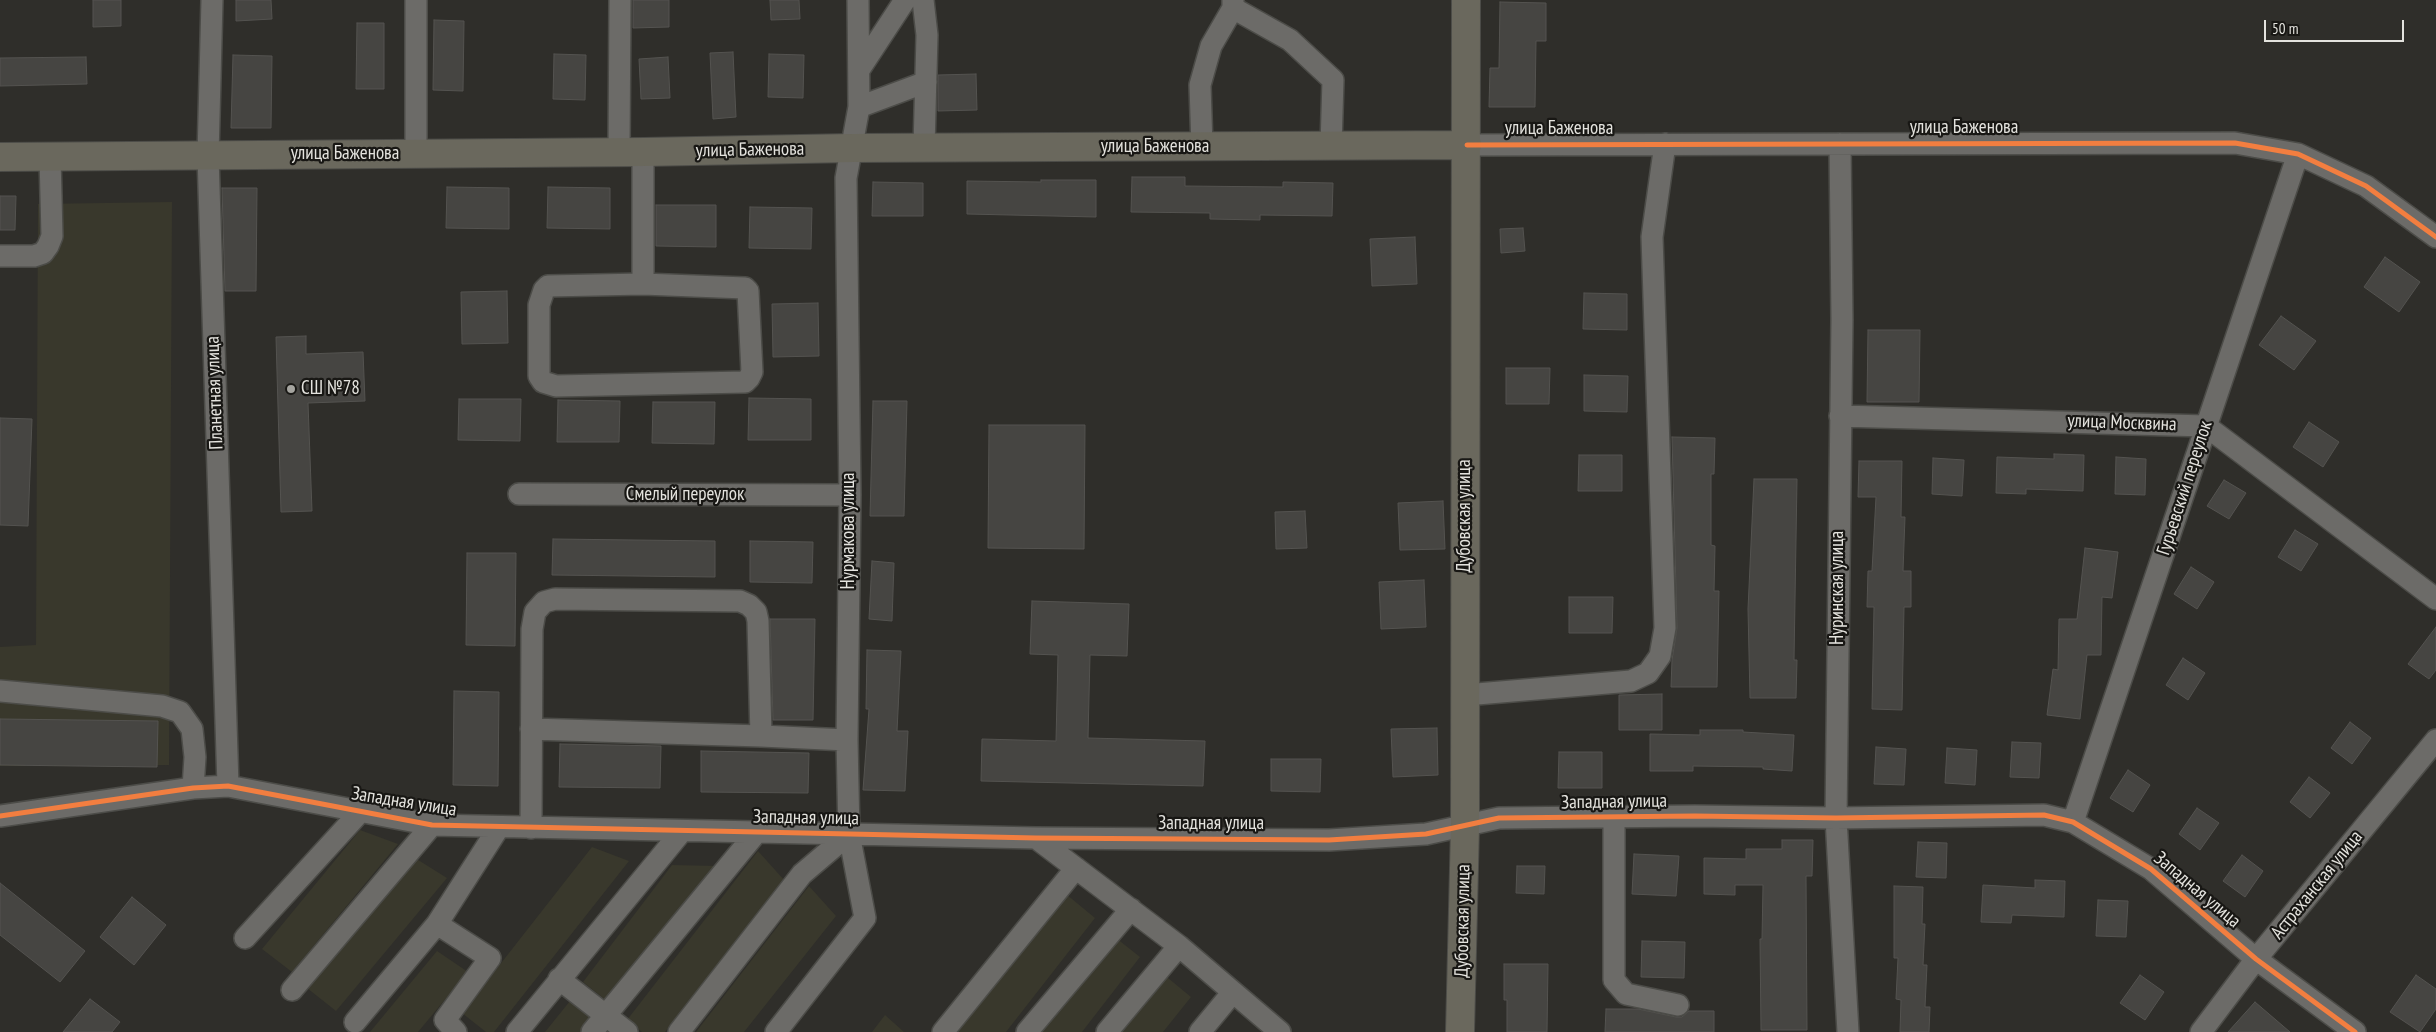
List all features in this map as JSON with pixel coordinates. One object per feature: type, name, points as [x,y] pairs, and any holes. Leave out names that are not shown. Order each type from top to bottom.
[{"type":"main road","name":"Дубовская улица","points":[[1460,1032],[1466,695],[1466,0]]},
{"type":"main road","name":"улица Баженова","points":[[0,158],[852,148],[1467,145]]},
{"type":"street","name":"Планетная улица","points":[[212,0],[208,156],[228,786]]},
{"type":"street","points":[[416,0],[416,154]]},
{"type":"street","points":[[620,0],[643,284]]},
{"type":"street","name":"Нурмакова улица","points":[[776,1032],[865,918],[849,834],[848,740],[850,496],[846,178],[859,107],[858,0]]},
{"type":"street","points":[[859,70],[905,0]]},
{"type":"street","points":[[923,0],[927,35],[924,148]]},
{"type":"street","points":[[1202,147],[1200,86],[1210,46],[1233,4],[1290,40],[1333,80],[1331,146]]},
{"type":"street","points":[[859,107],[926,82]]},
{"type":"street","name":"улица Баженова","points":[[1467,145],[2235,143],[2298,154],[2366,186],[2436,237]]},
{"type":"street","points":[[1466,695],[1631,681],[1648,673],[1660,656],[1665,628],[1652,237],[1665,144]]},
{"type":"street","name":"Нуринская улица","points":[[1840,144],[1842,320],[1836,818],[1848,1032]]},
{"type":"street","name":"Гурьевский переулок","points":[[2074,822],[2298,154]]},
{"type":"street","points":[[0,256],[34,256],[43,253],[48,246],[52,236],[50,157]]},
{"type":"street","points":[[643,284],[745,288],[748,290],[752,372],[749,378],[745,382],[556,386],[543,382],[539,376],[539,304],[544,290],[548,286],[643,284]]},
{"type":"street","name":"улица Москвина","points":[[1840,416],[2206,426]]},
{"type":"street","points":[[2206,426],[2436,599]]},
{"type":"street","name":"Смелый переулок","points":[[519,494],[850,496]]},
{"type":"street","points":[[531,828],[532,629],[535,612],[544,602],[555,598],[740,602],[749,605],[756,612],[758,621],[761,736]]},
{"type":"street","points":[[0,691],[162,706],[180,712],[192,729],[195,757],[194,788]]},
{"type":"street","points":[[531,729],[848,740]]},
{"type":"street","name":"Астраханская улица","points":[[2201,1032],[2256,959],[2436,740]]},
{"type":"street","name":"Западная улица","points":[[0,816],[194,788],[228,786],[432,825],[1036,838],[1329,840],[1426,834],[1465,827],[1498,818],[1695,816],[1836,818],[2044,815],[2074,822],[2151,869],[2256,959],[2355,1032]]},
{"type":"street","points":[[246,938],[361,811]]},
{"type":"street","points":[[1614,818],[1614,980],[1626,994],[1678,1005]]},
{"type":"street","points":[[292,990],[432,825]]},
{"type":"street","points":[[356,1022],[437,924],[499,827]]},
{"type":"street","points":[[517,1032],[682,831]]},
{"type":"street","points":[[592,1032],[756,833]]},
{"type":"street","points":[[679,1032],[802,874],[849,834]]},
{"type":"street","points":[[1036,838],[1179,946],[1280,1032]]},
{"type":"street","points":[[943,1032],[1076,868]]},
{"type":"street","points":[[1028,1032],[1130,909]]},
{"type":"street","points":[[437,924],[490,958],[446,1028]]},
{"type":"street","points":[[1107,1032],[1179,946]]},
{"type":"street","points":[[559,979],[627,1032]]},
{"type":"street","points":[[1200,1032],[1233,992]]},
{"type":"shaded area","points":[[172,202],[169,765],[0,766],[0,647],[36,645],[38,204]]},
{"type":"shaded area","points":[[360,830],[398,844],[292,972],[262,949]]},
{"type":"shaded area","points":[[592,847],[629,861],[494,1032],[486,1032],[462,1013]]},
{"type":"shaded area","points":[[758,851],[785,881],[665,1032],[642,1032],[627,1020]]},
{"type":"shaded area","points":[[415,858],[447,878],[336,1011],[307,988]]},
{"type":"shaded area","points":[[672,865],[717,866],[612,1005],[583,982]]},
{"type":"shaded area","points":[[809,886],[836,916],[744,1032],[696,1032]]},
{"type":"shaded area","points":[[1066,894],[1095,918],[1006,1032],[958,1032]]},
{"type":"shaded area","points":[[1111,934],[1140,957],[1082,1032],[1034,1032]]},
{"type":"shaded area","points":[[437,951],[468,972],[418,1032],[370,1032]]},
{"type":"shaded area","points":[[1162,973],[1191,997],[1163,1032],[1116,1032]]},
{"type":"shaded area","points":[[570,1001],[597,1017],[586,1032],[545,1032]]},
{"type":"shaded area","points":[[885,1015],[904,1032],[872,1032]]},
{"type":"building","points":[[93,0],[121,0],[121,26],[93,27]]},
{"type":"building","points":[[236,0],[271,0],[272,19],[236,21]]},
{"type":"building","points":[[633,0],[669,0],[669,27],[633,28]]},
{"type":"building","points":[[770,0],[799,0],[800,19],[771,20]]},
{"type":"building","points":[[1500,2],[1546,3],[1546,41],[1536,41],[1535,107],[1489,107],[1490,68],[1499,68]]},
{"type":"building","points":[[434,20],[464,21],[463,91],[433,90]]},
{"type":"building","points":[[357,23],[384,23],[384,89],[356,89]]},
{"type":"building","points":[[733,52],[736,117],[713,119],[710,53]]},
{"type":"building","points":[[554,54],[586,55],[585,100],[553,99]]},
{"type":"building","points":[[769,54],[804,55],[803,98],[768,97]]},
{"type":"building","points":[[233,55],[272,56],[271,128],[231,128]]},
{"type":"building","points":[[86,57],[87,84],[0,86],[0,58]]},
{"type":"building","points":[[668,57],[670,98],[641,99],[639,59]]},
{"type":"building","points":[[976,74],[977,110],[938,111],[938,75]]},
{"type":"building","points":[[1132,177],[1185,177],[1185,186],[1283,187],[1283,182],[1333,183],[1332,216],[1260,215],[1260,220],[1210,219],[1210,213],[1131,212]]},
{"type":"building","points":[[1041,180],[1096,180],[1096,217],[967,214],[967,181],[1041,182]]},
{"type":"building","points":[[873,182],[923,183],[923,216],[872,216]]},
{"type":"building","points":[[447,187],[509,188],[509,229],[446,228]]},
{"type":"building","points":[[548,187],[610,188],[610,229],[547,228]]},
{"type":"building","points":[[222,188],[257,188],[256,291],[225,291]]},
{"type":"building","points":[[0,196],[16,196],[15,230],[0,230]]},
{"type":"building","points":[[656,205],[716,205],[716,247],[656,246]]},
{"type":"building","points":[[750,207],[812,208],[811,249],[749,248]]},
{"type":"building","points":[[1523,228],[1525,251],[1501,253],[1500,229]]},
{"type":"building","points":[[1415,237],[1417,284],[1372,286],[1370,239]]},
{"type":"building","points":[[2385,257],[2420,282],[2399,312],[2364,287]]},
{"type":"building","points":[[507,291],[508,343],[462,344],[461,292]]},
{"type":"building","points":[[1584,293],[1627,294],[1627,330],[1583,329]]},
{"type":"building","points":[[818,303],[819,356],[773,357],[772,304]]},
{"type":"building","points":[[2281,316],[2316,341],[2294,370],[2259,345]]},
{"type":"building","points":[[1868,330],[1920,330],[1919,402],[1867,402]]},
{"type":"building","points":[[306,336],[306,354],[363,352],[365,401],[308,403],[312,511],[281,512],[276,337]]},
{"type":"building","points":[[1506,368],[1550,368],[1549,404],[1506,404]]},
{"type":"building","points":[[1584,375],[1628,376],[1627,412],[1584,411]]},
{"type":"building","points":[[749,398],[811,399],[811,440],[748,440]]},
{"type":"building","points":[[459,399],[521,399],[520,441],[458,440]]},
{"type":"building","points":[[558,400],[620,401],[619,442],[557,442]]},
{"type":"building","points":[[873,401],[907,401],[904,516],[870,516]]},
{"type":"building","points":[[653,402],[715,402],[714,444],[652,443]]},
{"type":"building","points":[[0,418],[32,419],[28,526],[0,525]]},
{"type":"building","points":[[2309,422],[2339,442],[2323,467],[2293,447]]},
{"type":"building","points":[[989,425],[1085,425],[1084,549],[988,548]]},
{"type":"building","points":[[1672,437],[1715,438],[1714,474],[1711,474],[1711,545],[1715,546],[1714,591],[1719,591],[1717,687],[1671,687],[1672,660],[1677,628]]},
{"type":"building","points":[[2054,454],[2084,455],[2083,491],[2026,489],[2026,494],[1996,493],[1997,457],[2054,459]]},
{"type":"building","points":[[1579,455],[1622,455],[1622,491],[1578,491]]},
{"type":"building","points":[[2116,457],[2146,459],[2145,495],[2115,494]]},
{"type":"building","points":[[1933,458],[1964,460],[1962,496],[1932,494]]},
{"type":"building","points":[[1859,461],[1902,461],[1901,517],[1905,517],[1903,571],[1911,571],[1911,607],[1904,607],[1902,710],[1872,709],[1874,607],[1867,607],[1868,571],[1872,571],[1876,497],[1858,497]]},
{"type":"building","points":[[1754,479],[1797,479],[1794,660],[1797,660],[1796,698],[1750,698],[1748,609]]},
{"type":"building","points":[[2224,480],[2246,493],[2229,519],[2207,506]]},
{"type":"building","points":[[1443,501],[1445,549],[1400,550],[1398,503]]},
{"type":"building","points":[[1305,511],[1307,548],[1276,549],[1275,512]]},
{"type":"building","points":[[2295,530],[2318,544],[2301,571],[2278,557]]},
{"type":"building","points":[[553,539],[715,541],[715,577],[552,575]]},
{"type":"building","points":[[750,541],[813,542],[812,583],[750,582]]},
{"type":"building","points":[[2085,548],[2118,552],[2112,598],[2102,597],[2101,655],[2087,655],[2080,719],[2047,715],[2053,669],[2058,670],[2059,619],[2077,619]]},
{"type":"building","points":[[467,553],[516,553],[515,646],[466,645]]},
{"type":"building","points":[[872,561],[894,563],[892,621],[869,619]]},
{"type":"building","points":[[2191,567],[2214,582],[2197,609],[2174,594]]},
{"type":"building","points":[[1424,580],[1426,627],[1381,629],[1379,582]]},
{"type":"building","points":[[1569,597],[1613,597],[1612,633],[1569,633]]},
{"type":"building","points":[[1032,601],[1129,604],[1127,656],[1090,655],[1088,738],[1205,741],[1203,786],[981,781],[982,739],[1056,741],[1058,655],[1030,654]]},
{"type":"building","points":[[770,619],[815,619],[813,720],[773,720]]},
{"type":"building","points":[[2436,627],[2436,670],[2429,679],[2408,664]]},
{"type":"building","points":[[867,650],[901,651],[897,731],[908,731],[905,791],[863,790],[869,709],[866,709]]},
{"type":"building","points":[[2183,658],[2205,673],[2188,700],[2166,685]]},
{"type":"building","points":[[454,691],[499,692],[498,786],[453,785]]},
{"type":"building","points":[[1662,694],[1662,730],[1619,730],[1619,695]]},
{"type":"building","points":[[0,719],[158,721],[157,767],[0,765]]},
{"type":"building","points":[[2350,722],[2371,738],[2352,764],[2331,748]]},
{"type":"building","points":[[1437,728],[1438,775],[1393,777],[1391,729]]},
{"type":"building","points":[[1700,730],[1743,730],[1743,732],[1794,735],[1792,771],[1763,769],[1763,767],[1693,766],[1693,771],[1650,771],[1650,734],[1700,735]]},
{"type":"building","points":[[2012,742],[2041,743],[2039,778],[2010,777]]},
{"type":"building","points":[[560,744],[661,746],[660,788],[559,787]]},
{"type":"building","points":[[1876,747],[1906,749],[1904,785],[1874,784]]},
{"type":"building","points":[[1947,748],[1977,750],[1975,785],[1945,783]]},
{"type":"building","points":[[701,751],[809,753],[808,793],[701,792]]},
{"type":"building","points":[[1559,752],[1602,752],[1602,788],[1558,788]]},
{"type":"building","points":[[1271,759],[1321,759],[1320,792],[1271,791]]},
{"type":"building","points":[[2128,770],[2150,785],[2133,812],[2110,798]]},
{"type":"building","points":[[2309,777],[2330,793],[2310,818],[2290,802]]},
{"type":"building","points":[[2197,808],[2219,823],[2200,850],[2179,834]]},
{"type":"building","points":[[1782,840],[1813,840],[1812,876],[1806,876],[1807,1030],[1761,1030],[1760,939],[1762,939],[1763,885],[1735,885],[1735,895],[1704,894],[1704,858],[1746,859],[1746,849],[1782,849]]},
{"type":"building","points":[[1918,842],[1947,843],[1946,878],[1916,877]]},
{"type":"building","points":[[1634,854],[1679,856],[1676,896],[1632,894]]},
{"type":"building","points":[[2242,855],[2263,871],[2245,897],[2223,881]]},
{"type":"building","points":[[1517,866],[1545,866],[1544,894],[1516,893]]},
{"type":"building","points":[[2035,880],[2065,881],[2064,917],[2012,915],[2011,923],[1981,922],[1983,885],[2035,888]]},
{"type":"building","points":[[0,883],[85,951],[60,982],[0,935]]},
{"type":"building","points":[[1894,886],[1923,887],[1922,924],[1925,924],[1923,965],[1927,965],[1925,1007],[1930,1007],[1929,1032],[1900,1032],[1901,1000],[1896,999],[1898,958],[1894,958]]},
{"type":"building","points":[[132,897],[166,925],[134,965],[100,937]]},
{"type":"building","points":[[2098,900],[2128,901],[2126,937],[2096,936]]},
{"type":"building","points":[[1642,941],[1685,942],[1684,978],[1641,977]]},
{"type":"building","points":[[1504,964],[1548,964],[1547,1032],[1507,1032],[1507,1000],[1504,1000]]},
{"type":"building","points":[[2140,975],[2164,992],[2145,1020],[2120,1003]]},
{"type":"building","points":[[2416,975],[2436,989],[2436,1009],[2420,1032],[2390,1012]]},
{"type":"building","points":[[90,999],[120,1022],[112,1032],[63,1032]]},
{"type":"building","points":[[2255,1002],[2290,1032],[2228,1032]]},
{"type":"building","points":[[1606,1009],[1638,1009],[1676,1017],[1682,1017],[1689,1011],[1714,1011],[1714,1032],[1605,1032]]},
{"type":"cycle path","points":[[1467,145],[2235,143],[2298,154],[2366,186],[2436,237]]},
{"type":"cycle path","points":[[0,816],[193,788],[228,786],[432,825],[1036,838],[1329,840],[1426,834],[1499,818],[1695,816],[1836,818],[2044,815],[2073,822],[2151,869],[2256,959],[2355,1032]]},
{"type":"place","name":"СШ №78","points":[[291,389]]}]
